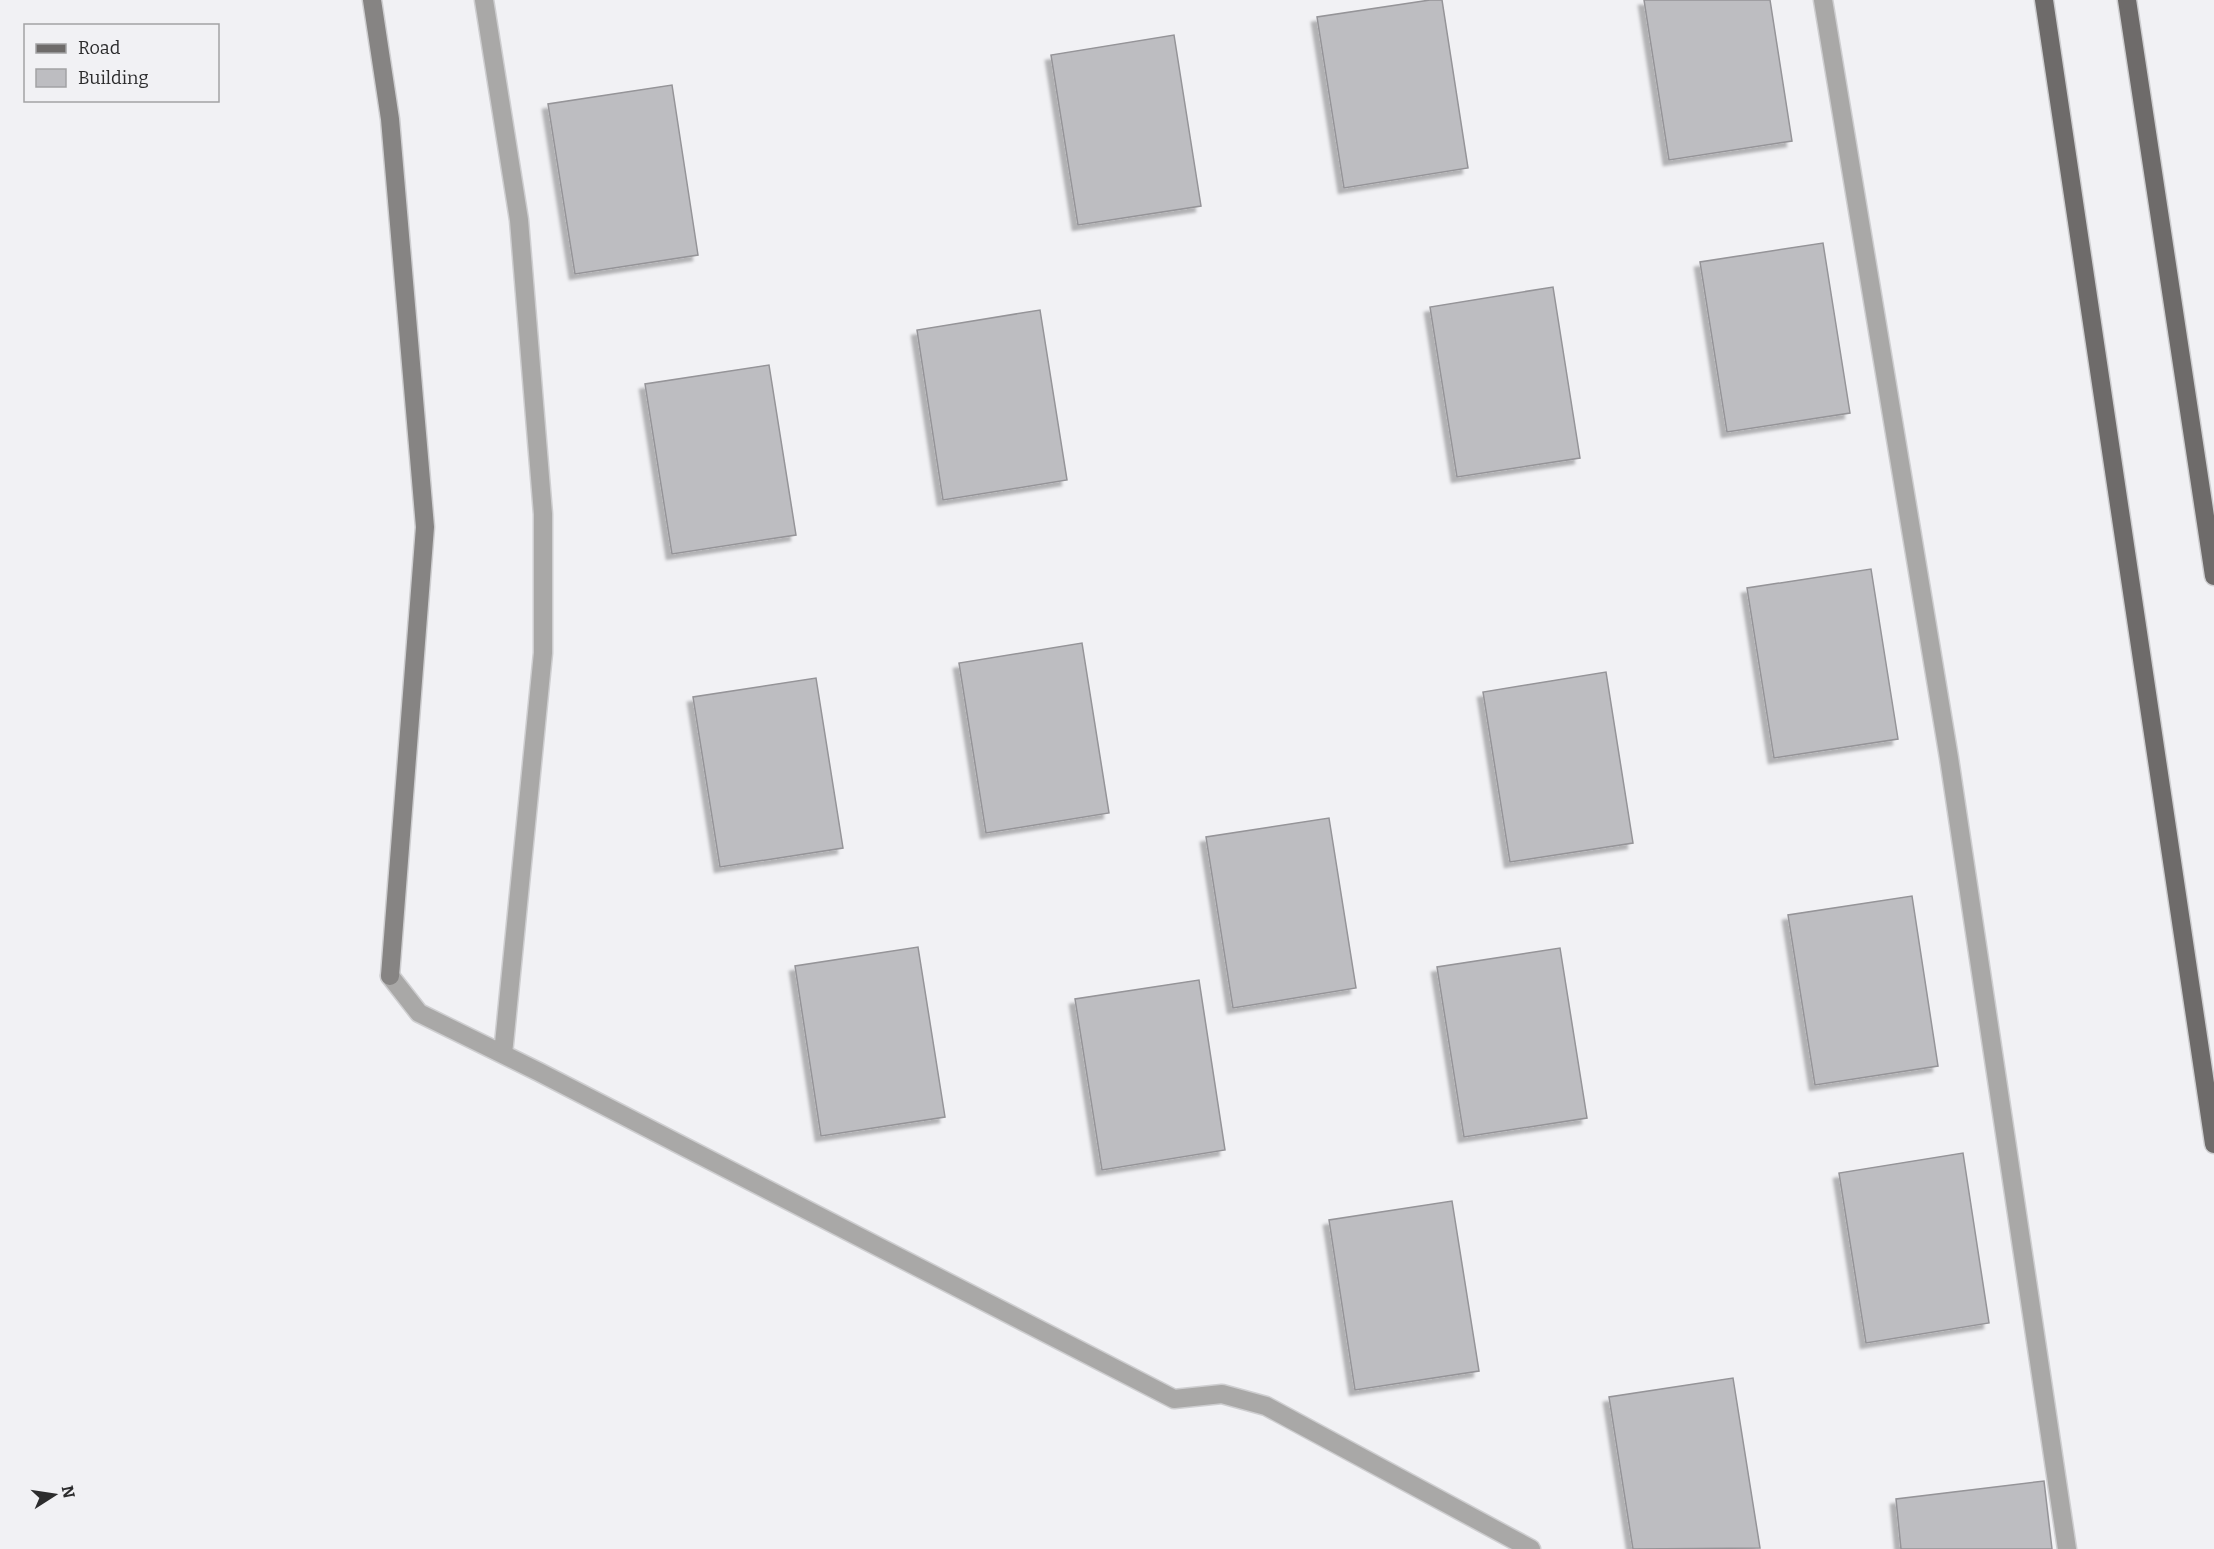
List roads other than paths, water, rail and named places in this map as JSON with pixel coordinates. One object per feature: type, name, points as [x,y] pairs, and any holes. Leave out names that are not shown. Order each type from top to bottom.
[{"type":"main road","points":[[2044,0],[2214,1144]]},
{"type":"main road","points":[[2127,0],[2214,576]]},
{"type":"street","points":[[372,0],[390,118],[425,527],[390,976]]},
{"type":"lane","points":[[484,0],[519,220],[543,514],[543,653],[503,1054]]},
{"type":"lane","points":[[1823,0],[1949,758],[2067,1549]]},
{"type":"lane","points":[[390,976],[419,1012],[1174,1399],[1222,1394],[1266,1407],[1531,1549]]}]
